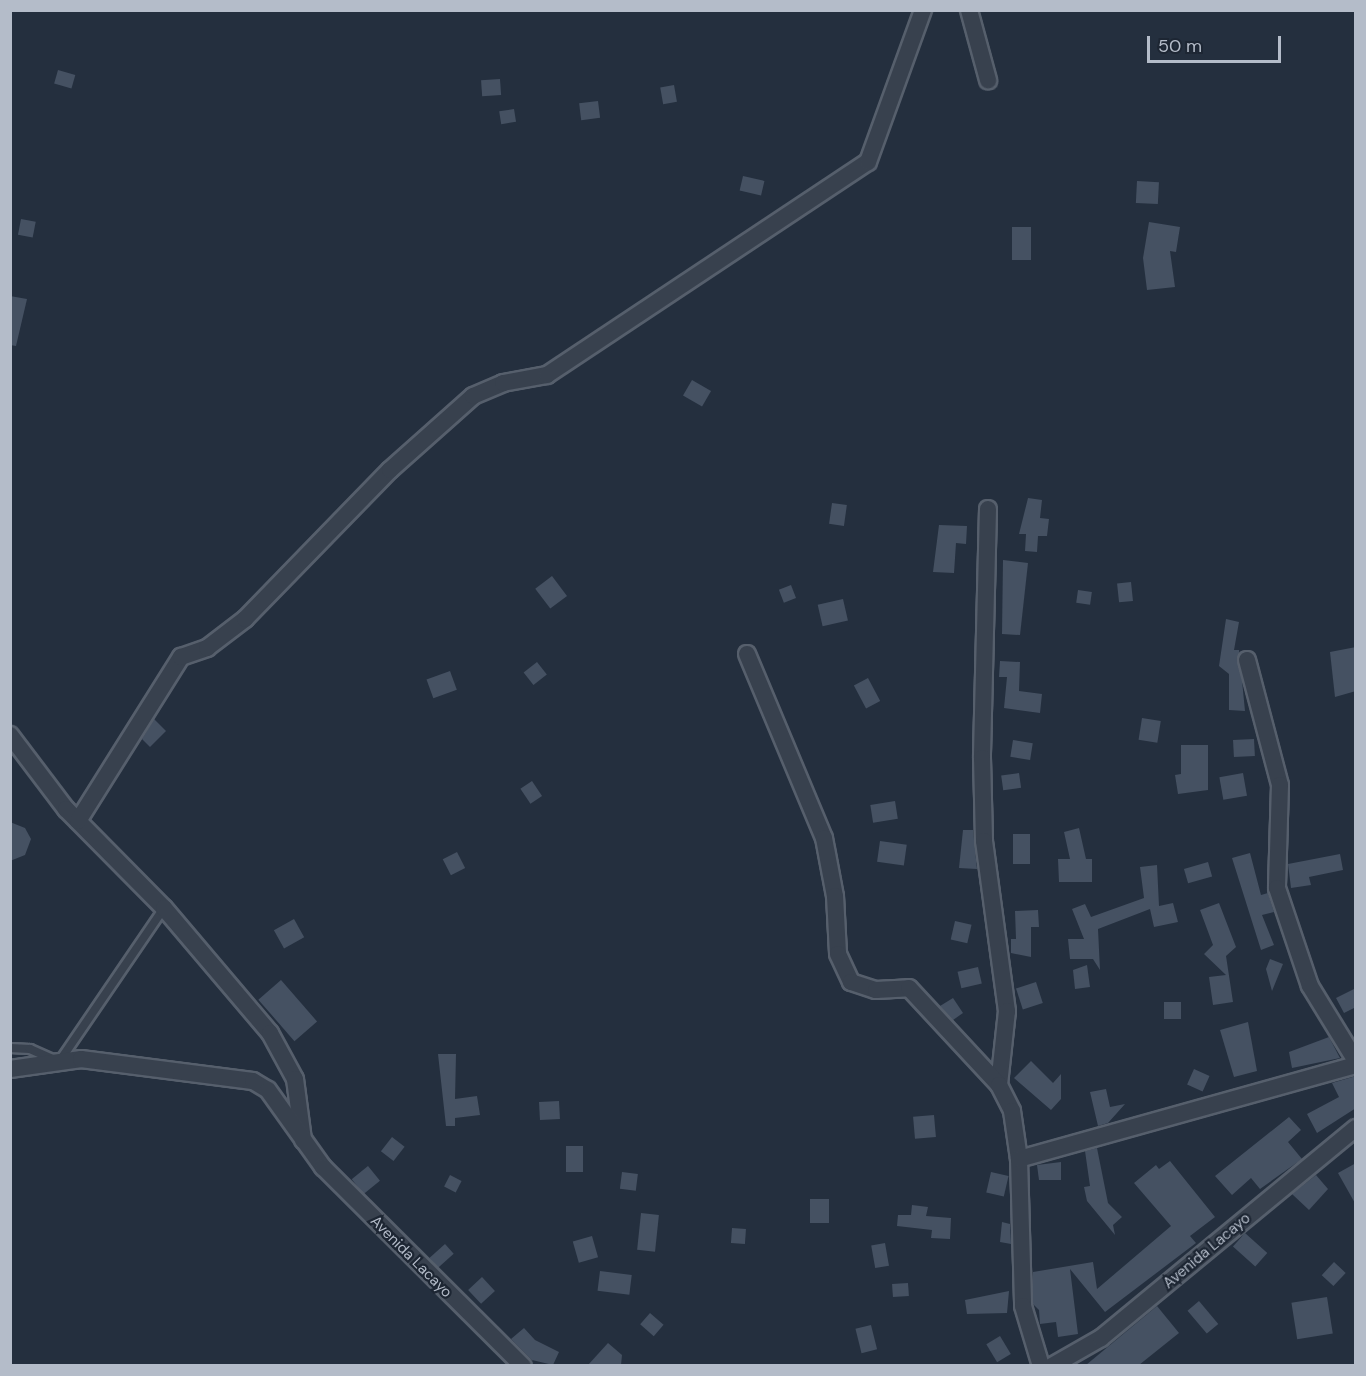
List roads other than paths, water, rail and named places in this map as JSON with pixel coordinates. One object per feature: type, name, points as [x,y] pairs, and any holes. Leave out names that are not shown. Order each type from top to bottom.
[{"type":"street","points":[[78,821],[181,657],[207,648],[245,619],[390,470],[473,396],[503,383],[547,375],[868,162],[923,10]]},
{"type":"street","points":[[969,10],[988,80]]},
{"type":"street","points":[[988,509],[982,758],[984,841],[1007,1011],[999,1085]]},
{"type":"street","points":[[747,654],[824,838],[835,896],[838,954],[851,982],[876,990],[909,988],[999,1085],[1012,1111],[1019,1159],[1023,1306],[1041,1365]]},
{"type":"street","points":[[1019,1159],[1356,1063],[1310,987],[1277,888],[1280,785],[1247,660]]},
{"type":"street","points":[[10,735],[78,821],[164,908],[270,1033],[295,1079],[303,1144]]},
{"type":"street","name":"Avenida Lacayo","points":[[10,1069],[81,1059],[253,1081],[268,1090],[303,1144],[476,1323],[523,1365]]},
{"type":"street","name":"Avenida Lacayo","points":[[1052,1365],[1101,1338],[1356,1128]]},
{"type":"lane","points":[[10,1048],[30,1049],[59,1062],[164,908]]}]
